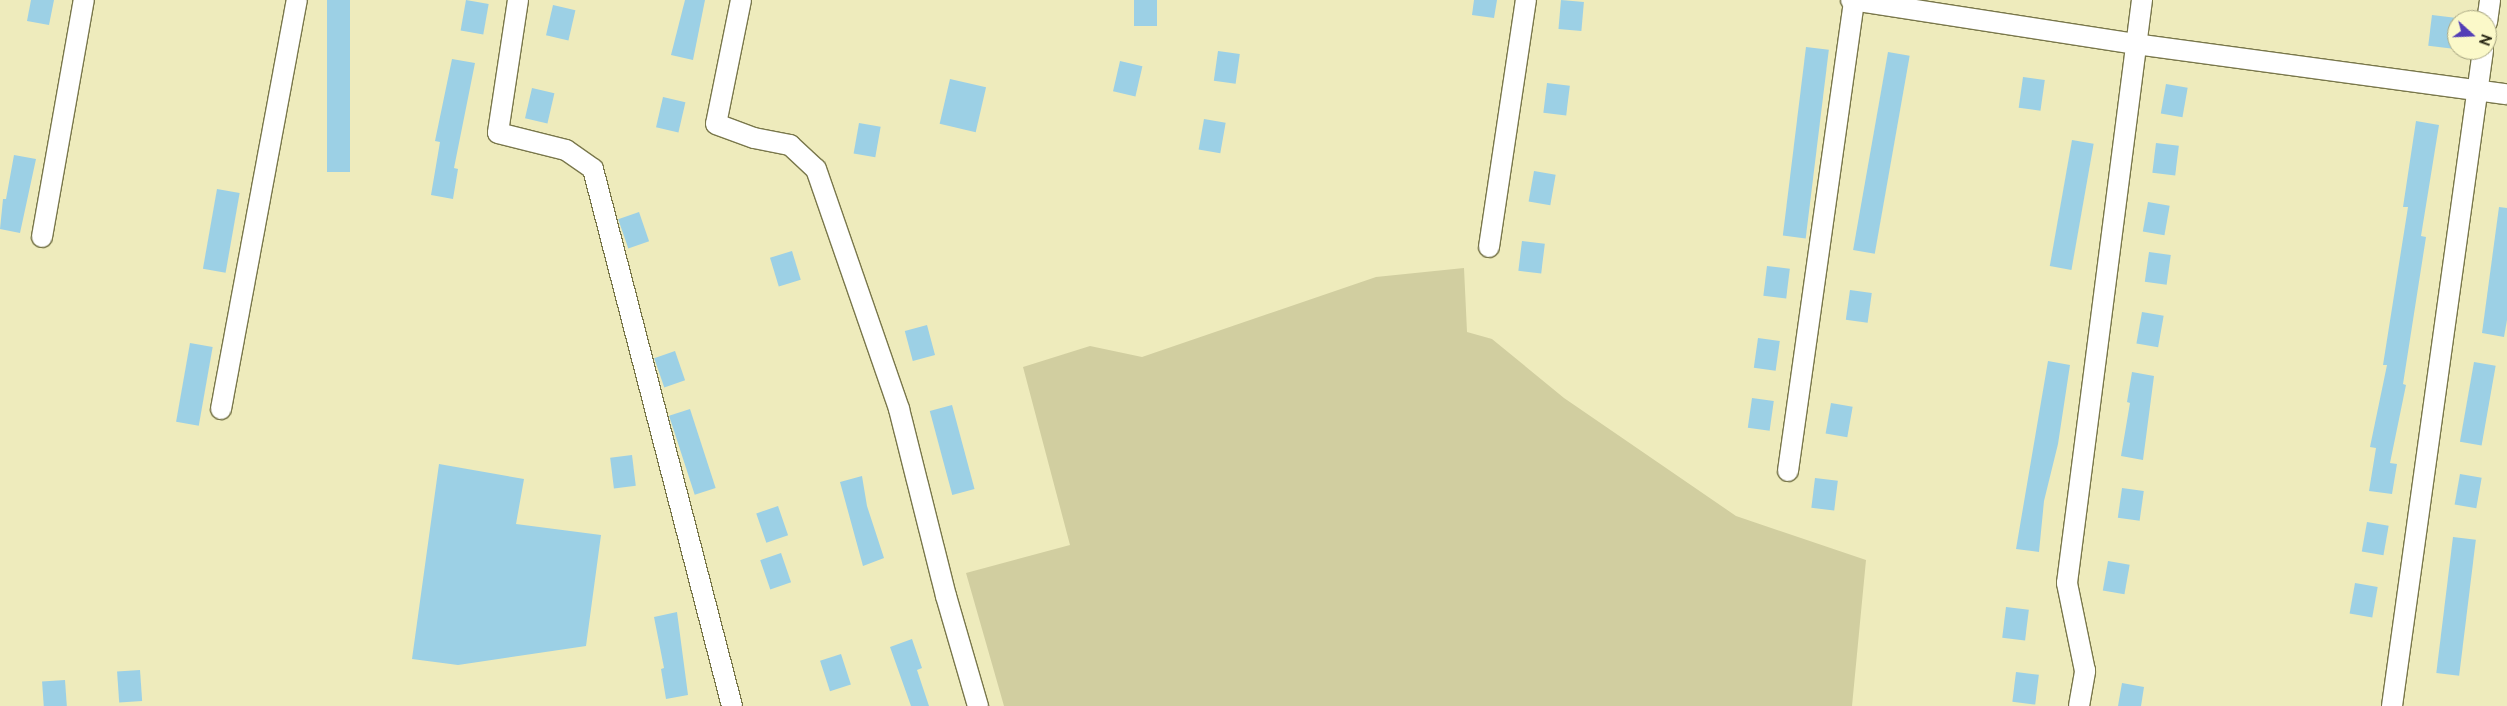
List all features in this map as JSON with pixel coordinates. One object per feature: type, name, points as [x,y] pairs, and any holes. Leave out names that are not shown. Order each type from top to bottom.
[{"type":"street","points":[[42,238],[84,0]]},
{"type":"street","points":[[221,409],[297,0]]},
{"type":"street","points":[[518,0],[498,133],[566,150],[593,170],[732,706]]},
{"type":"street","points":[[741,0],[716,124],[754,138],[790,145],[816,170],[900,409],[946,596],[978,706]]},
{"type":"street","points":[[1489,247],[1526,0]]},
{"type":"street","points":[[1788,470],[1853,0],[2135,44],[2507,94]]},
{"type":"street","points":[[2079,706],[2085,671],[2067,583],[2142,0]]},
{"type":"street","points":[[2392,706],[2482,60]]},
{"type":"shaded area","points":[[1464,268],[1467,332],[1492,339],[1564,398],[1736,516],[1866,560],[1852,706],[1004,706],[966,573],[1070,545],[1023,367],[1090,346],[1142,357],[1376,277]]},
{"type":"building","points":[[31,0],[54,0],[49,25],[27,21]]},
{"type":"building","points":[[327,0],[350,0],[350,172],[327,172]]},
{"type":"building","points":[[466,0],[489,4],[483,35],[461,31]]},
{"type":"building","points":[[685,0],[705,0],[693,60],[671,55]]},
{"type":"building","points":[[1134,0],[1157,0],[1157,26],[1134,26]]},
{"type":"building","points":[[1474,0],[1497,0],[1494,18],[1472,15]]},
{"type":"building","points":[[1561,0],[1584,2],[1581,31],[1558,29]]},
{"type":"building","points":[[553,5],[575,10],[568,40],[546,35]]},
{"type":"building","points":[[2432,15],[2447,17],[2447,48],[2428,46]]},
{"type":"building","points":[[1806,47],[1829,50],[1806,238],[1783,236]]},
{"type":"building","points":[[1218,51],[1240,54],[1236,84],[1214,81]]},
{"type":"building","points":[[1888,52],[1910,56],[1875,254],[1853,250]]},
{"type":"building","points":[[452,59],[475,63],[454,168],[458,169],[453,199],[431,195],[440,142],[435,141]]},
{"type":"building","points":[[1120,61],[1142,66],[1135,96],[1113,91]]},
{"type":"building","points":[[2023,77],[2045,80],[2040,111],[2019,108]]},
{"type":"building","points":[[950,79],[986,87],[976,132],[940,124]]},
{"type":"building","points":[[1547,83],[1570,86],[1566,116],[1543,113]]},
{"type":"building","points":[[2166,84],[2188,88],[2182,117],[2161,114]]},
{"type":"building","points":[[532,88],[554,93],[547,123],[525,118]]},
{"type":"building","points":[[663,97],[685,102],[678,132],[656,127]]},
{"type":"building","points":[[1204,119],[1226,123],[1220,153],[1199,150]]},
{"type":"building","points":[[2416,121],[2439,125],[2421,236],[2426,237],[2403,384],[2406,385],[2390,463],[2397,464],[2392,494],[2369,491],[2376,448],[2370,447],[2387,365],[2383,365],[2408,207],[2403,207]]},
{"type":"building","points":[[859,123],[881,127],[875,157],[854,154]]},
{"type":"building","points":[[2072,140],[2094,144],[2071,270],[2050,266]]},
{"type":"building","points":[[2156,143],[2179,146],[2175,176],[2152,173]]},
{"type":"building","points":[[14,155],[36,159],[20,233],[0,229],[3,199],[6,199]]},
{"type":"building","points":[[1534,171],[1556,175],[1550,205],[1529,202]]},
{"type":"building","points":[[217,189],[240,193],[226,273],[203,269]]},
{"type":"building","points":[[2148,202],[2170,206],[2164,235],[2143,232]]},
{"type":"building","points":[[2499,207],[2507,208],[2507,320],[2504,337],[2482,333]]},
{"type":"building","points":[[639,212],[649,241],[628,248],[618,219]]},
{"type":"building","points":[[1522,241],[1545,244],[1541,274],[1518,271]]},
{"type":"building","points":[[792,251],[801,280],[779,286],[770,258]]},
{"type":"building","points":[[2149,252],[2171,255],[2167,285],[2145,282]]},
{"type":"building","points":[[1767,266],[1790,269],[1786,299],[1763,296]]},
{"type":"building","points":[[1850,290],[1872,293],[1868,323],[1846,320]]},
{"type":"building","points":[[2142,312],[2164,316],[2158,347],[2136,344]]},
{"type":"building","points":[[927,325],[935,355],[913,361],[905,331]]},
{"type":"building","points":[[1758,338],[1780,341],[1776,371],[1754,368]]},
{"type":"building","points":[[190,343],[213,347],[199,426],[176,422]]},
{"type":"building","points":[[675,351],[685,380],[664,387],[654,358]]},
{"type":"building","points":[[2048,361],[2070,365],[2058,444],[2044,501],[2039,552],[2016,549]]},
{"type":"building","points":[[2474,362],[2496,366],[2482,446],[2460,442]]},
{"type":"building","points":[[2132,372],[2154,376],[2143,460],[2121,456],[2130,403],[2127,402]]},
{"type":"building","points":[[1752,398],[1774,401],[1770,431],[1748,428]]},
{"type":"building","points":[[1831,403],[1853,407],[1847,437],[1826,434]]},
{"type":"building","points":[[952,405],[975,489],[952,495],[930,411]]},
{"type":"building","points":[[690,409],[716,488],[695,495],[669,416]]},
{"type":"building","points":[[632,455],[636,486],[614,488],[610,458]]},
{"type":"building","points":[[439,464],[524,479],[516,524],[601,535],[586,646],[458,665],[412,659]]},
{"type":"building","points":[[2460,474],[2482,478],[2476,508],[2455,505]]},
{"type":"building","points":[[862,476],[867,506],[884,558],[863,566],[840,482]]},
{"type":"building","points":[[1815,478],[1838,481],[1834,511],[1811,508]]},
{"type":"building","points":[[2122,488],[2144,491],[2140,521],[2118,518]]},
{"type":"building","points":[[778,506],[788,535],[766,543],[756,513]]},
{"type":"building","points":[[2367,522],[2389,526],[2383,555],[2362,552]]},
{"type":"building","points":[[2453,537],[2476,540],[2459,676],[2436,673]]},
{"type":"building","points":[[781,553],[791,582],[770,589],[760,560]]},
{"type":"building","points":[[2108,561],[2130,565],[2124,594],[2103,591]]},
{"type":"building","points":[[2355,583],[2378,587],[2372,618],[2350,614]]},
{"type":"building","points":[[2006,607],[2029,610],[2025,641],[2002,638]]},
{"type":"building","points":[[677,612],[688,695],[666,699],[661,669],[664,668],[654,617]]},
{"type":"building","points":[[912,639],[922,668],[917,670],[929,706],[911,706],[890,647]]},
{"type":"building","points":[[841,654],[851,684],[830,691],[820,661]]},
{"type":"building","points":[[140,670],[142,701],[119,703],[117,672]]},
{"type":"building","points":[[2016,672],[2039,675],[2035,705],[2012,702]]},
{"type":"building","points":[[65,680],[67,706],[44,706],[42,682]]},
{"type":"building","points":[[2122,683],[2144,687],[2141,706],[2118,706]]}]
